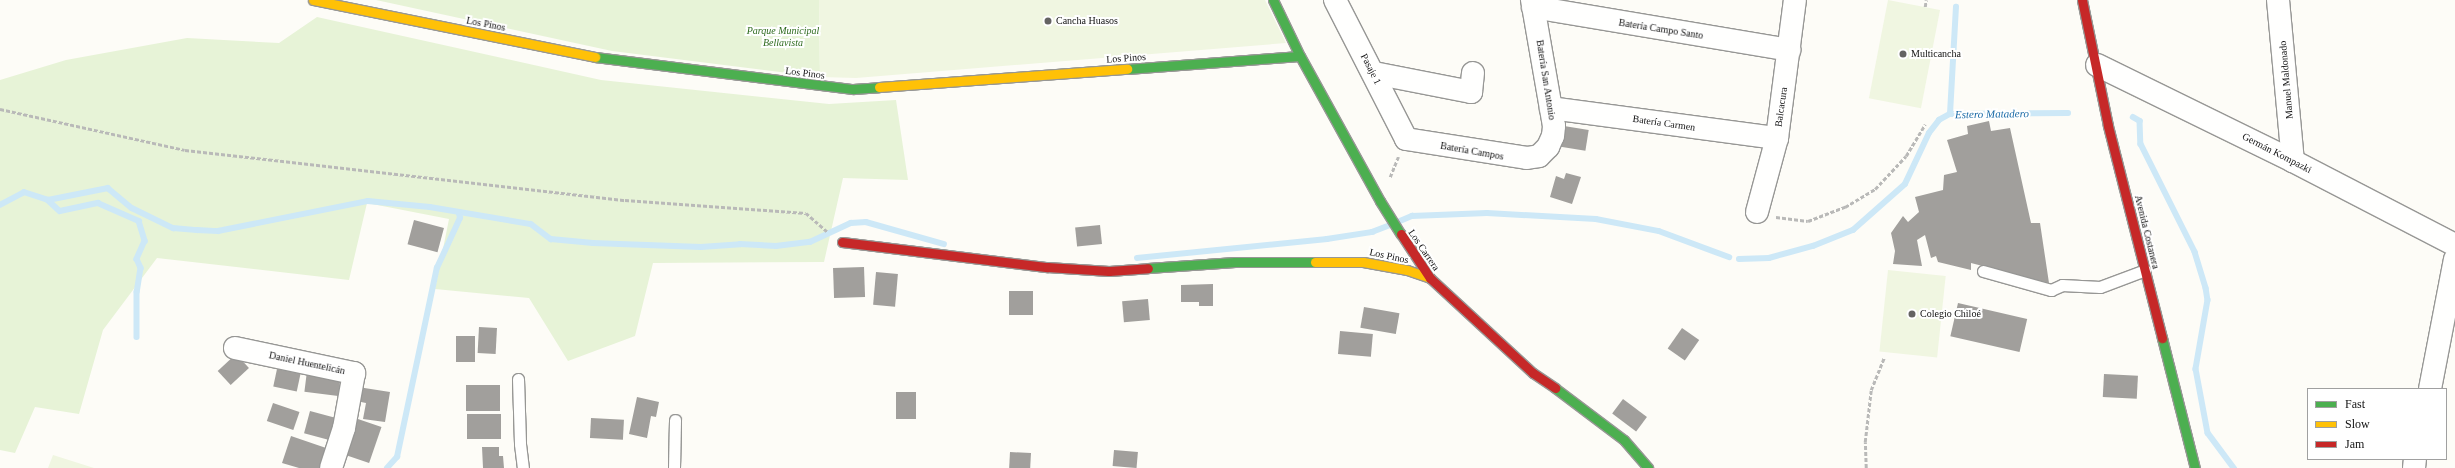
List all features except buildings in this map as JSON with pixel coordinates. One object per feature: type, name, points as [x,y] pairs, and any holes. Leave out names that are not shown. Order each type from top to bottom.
[{"type":"street","name":"Los Pinos","points":[[313,0],[610,60],[853,90],[1300,56]]},
{"type":"street","name":"Los Carrera","points":[[1273,0],[1300,56],[1385,210],[1430,278],[1533,373],[1567,396],[1624,440],[1648,468]]},
{"type":"street","name":"Pasaje 1","points":[[1335,0],[1374,73],[1406,139]]},
{"type":"street","name":"Balcacura","points":[[1757,212],[1777,138],[1795,0]]},
{"type":"street","name":"Avenida Costanera","points":[[2082,0],[2097,65],[2108,126],[2195,468]]},
{"type":"street","name":"Manuel Maldonado","points":[[2278,0],[2293,161]]},
{"type":"street","name":"Batería Campo Santo","points":[[1533,4],[1789,50]]},
{"type":"street","name":"Batería San Antonio","points":[[1533,4],[1552,108],[1553,136],[1548,147],[1539,156]]},
{"type":"street","name":"Germán Kompazki","points":[[2097,65],[2293,161],[2455,245]]},
{"type":"street","points":[[1374,73],[1471,92],[1473,73]]},
{"type":"street","name":"Batería Carmen","points":[[1552,108],[1777,138]]},
{"type":"street","name":"Batería Campos","points":[[1406,139],[1515,158],[1539,156]]},
{"type":"street","name":"Los Pinos","points":[[842,242],[1046,267],[1110,271],[1235,262],[1363,262],[1407,270],[1430,278]]},
{"type":"street","points":[[2430,388],[2454,269]]},
{"type":"street","name":"Daniel Huentelicán","points":[[235,348],[354,373],[344,428],[331,468]]},
{"type":"lane","points":[[1983,271],[2051,290],[2062,285],[2100,287],[2145,270]]},
{"type":"lane","points":[[518,379],[520,444],[523,468]]},
{"type":"lane","points":[[674,468],[675,420]]},
{"type":"path","points":[[1925,7],[1926,0]]},
{"type":"path","points":[[0,108],[185,150],[625,200],[806,213],[823,227]]},
{"type":"path","points":[[1757,212],[1808,221],[1845,207],[1875,189],[1906,156],[1925,124]]},
{"type":"path","points":[[1380,201],[1406,139]]},
{"type":"path","points":[[1866,468],[1865,442],[1871,390],[1884,357]]},
{"type":"green space","name":"Parque Municipal Bellavista","points":[[376,0],[819,0],[820,77],[612,51]]},
{"type":"green space","name":"Cancha Huasos","points":[[819,0],[1265,0],[1286,43],[856,78],[820,77]]},
{"type":"green space","name":"Multicancha","points":[[1888,0],[1940,10],[1921,108],[1869,98]]},
{"type":"green space","points":[[317,17],[601,80],[829,104],[896,100],[908,180],[843,178],[824,262],[653,263],[635,336],[568,361],[529,298],[435,289],[449,219],[367,203],[349,280],[157,258],[103,330],[79,414],[35,407],[15,453],[0,450],[0,80],[66,60],[187,38],[279,43]]},
{"type":"green space","name":"Colegio Chiloé","points":[[1888,270],[1946,276],[1937,358],[1879,352]]},
{"type":"green space","points":[[53,455],[94,468],[48,468]]},
{"type":"waterway","points":[[1950,114],[1956,7]]},
{"type":"waterway","name":"Estero Matadero","points":[[1739,259],[1769,258],[1813,246],[1853,230],[1905,184],[1929,133],[1939,120],[1950,114],[2068,113]]},
{"type":"waterway","name":"Estero Matadero","points":[[2133,117],[2140,121],[2141,144],[2195,252],[2206,288],[2208,300],[2196,369],[2208,433],[2234,468]]},
{"type":"waterway","points":[[0,205],[24,192],[48,200],[108,188],[132,208],[173,228],[197,230],[218,231],[368,201],[430,207],[531,224],[551,239],[593,243],[701,247],[740,244],[776,246],[810,242],[851,223],[866,222],[944,244]]},
{"type":"waterway","points":[[48,200],[60,211],[98,203],[139,221],[145,241],[137,259],[141,268],[137,292],[137,337]]},
{"type":"waterway","points":[[1400,221],[1412,216],[1487,213],[1596,219],[1659,231],[1729,257]]},
{"type":"waterway","points":[[387,468],[397,457],[437,268],[460,218],[459,214]]},
{"type":"waterway","points":[[1137,258],[1327,239],[1372,232],[1390,225]]},
{"type":"traffic: fast","points":[[1273,0],[1300,56],[1380,201],[1401,234]]},
{"type":"traffic: fast","points":[[1127,69],[1300,56]]},
{"type":"traffic: fast","points":[[595,57],[853,89],[879,87]]},
{"type":"traffic: fast","points":[[1148,268],[1235,262],[1315,262]]},
{"type":"traffic: fast","points":[[2162,338],[2195,468]]},
{"type":"traffic: fast","points":[[1555,388],[1624,440],[1648,468]]},
{"type":"traffic: slow","points":[[313,0],[595,57]]},
{"type":"traffic: slow","points":[[879,87],[1127,69]]},
{"type":"traffic: slow","points":[[1315,262],[1363,262],[1407,270],[1430,278]]},
{"type":"traffic: jam","points":[[2082,0],[2108,126],[2162,338]]},
{"type":"traffic: jam","points":[[1401,234],[1430,278],[1533,373],[1555,388]]},
{"type":"traffic: jam","points":[[842,242],[1047,267],[1109,271],[1148,268]]},
{"type":"place","name":"Cancha Huasos","points":[[1048,21]]},
{"type":"place","name":"Multicancha","points":[[1903,54]]},
{"type":"place","name":"Colegio Chiloé","points":[[1912,314]]}]
